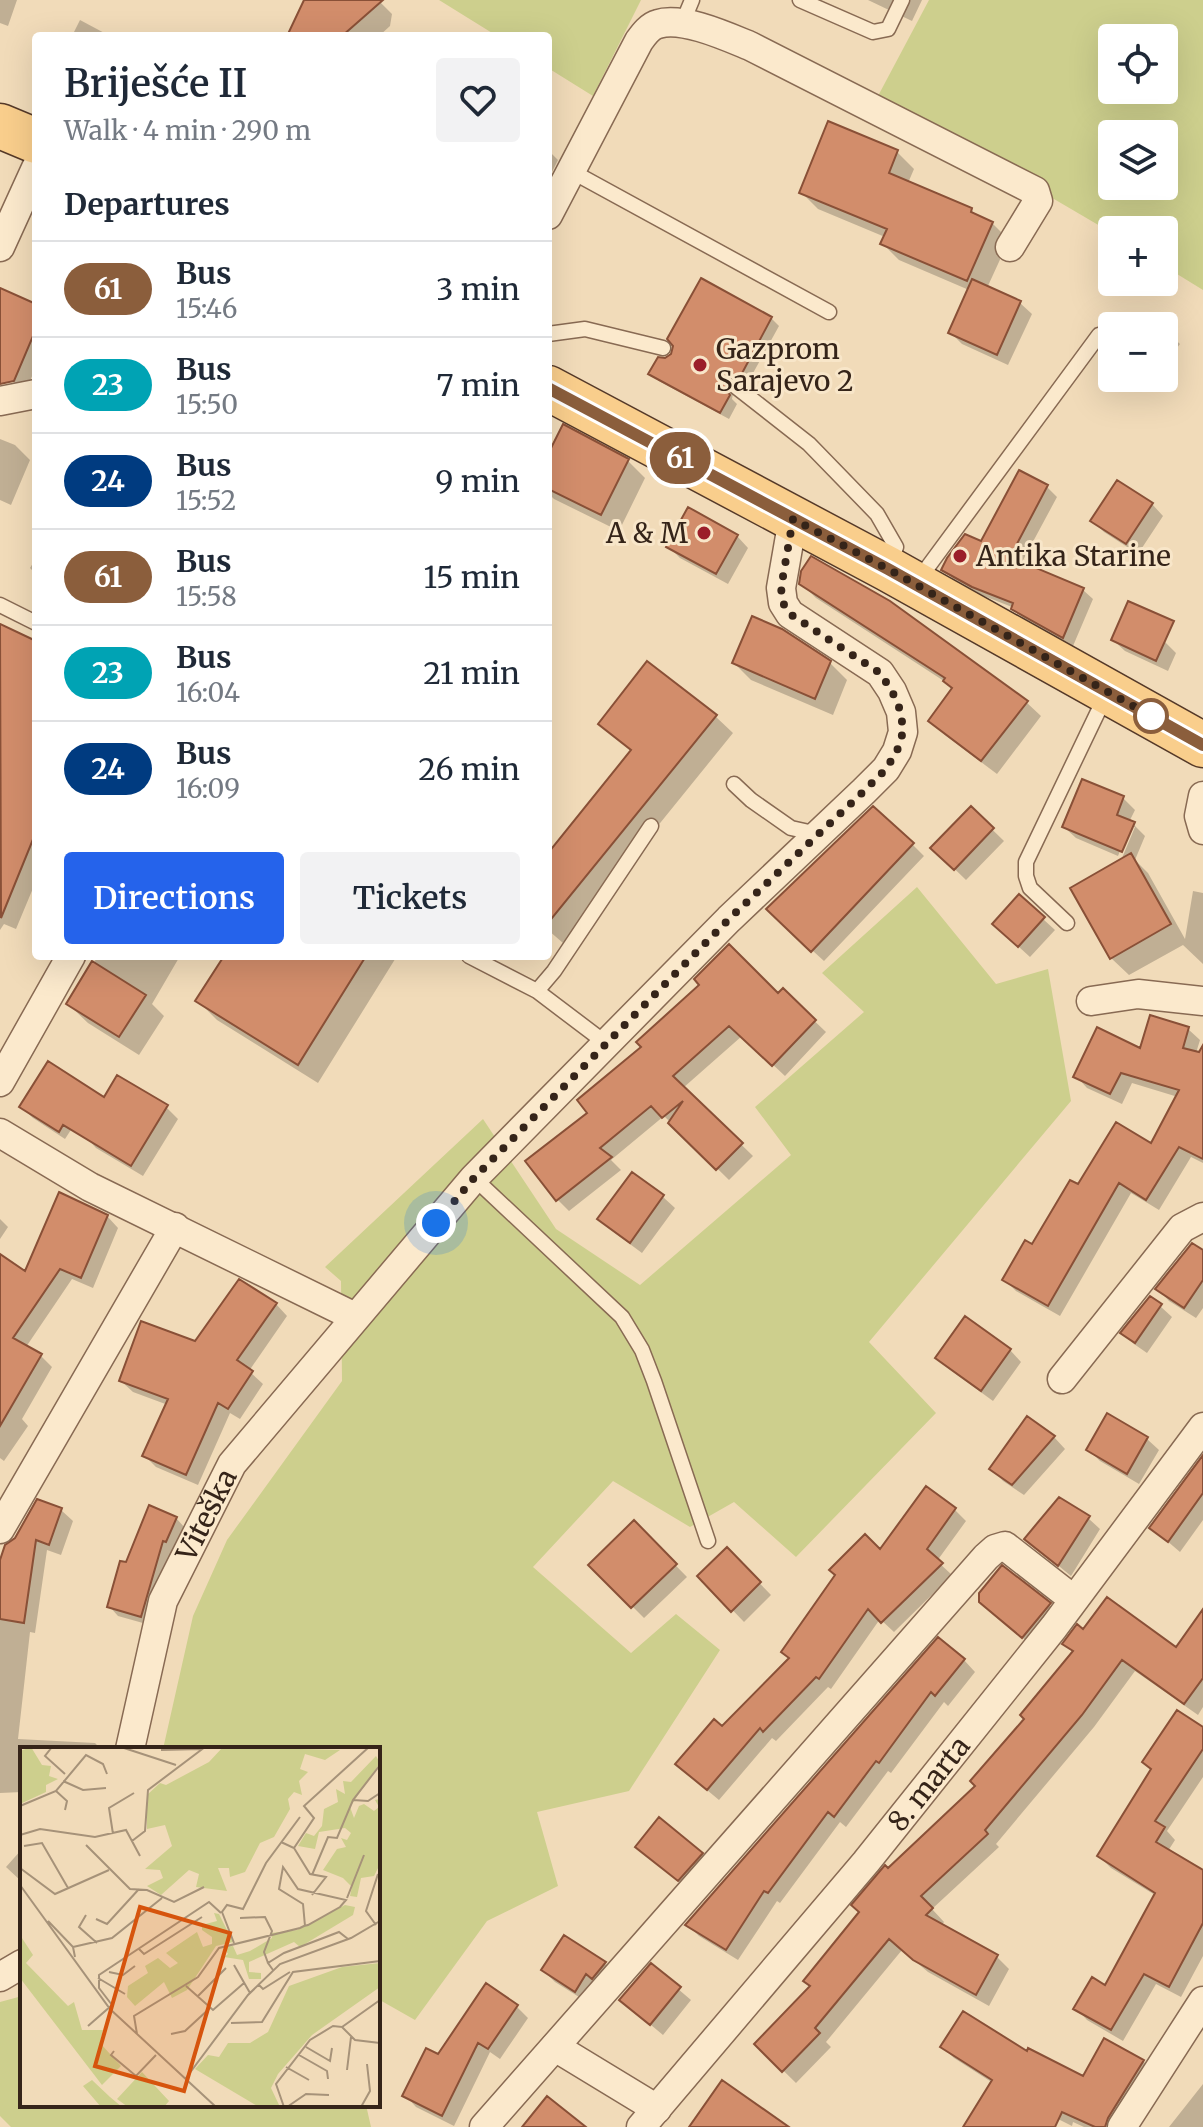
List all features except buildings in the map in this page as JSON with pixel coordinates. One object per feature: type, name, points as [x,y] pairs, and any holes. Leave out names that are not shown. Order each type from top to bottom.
[{"type":"main road","points":[[0,126],[32,139]]},
{"type":"main road","points":[[552,390],[901,577],[1203,745]]},
{"type":"street","points":[[552,207],[639,41],[656,24],[687,12],[715,31],[1035,191],[1038,201],[1010,247]]},
{"type":"street","points":[[3,234],[32,176]]},
{"type":"street","points":[[0,401],[32,395]]},
{"type":"street","name":"Viteška","points":[[130,1747],[163,1601],[232,1464],[474,1178],[729,919],[886,769],[897,751],[903,732],[901,712],[880,673],[790,614],[783,603],[781,588],[793,519]]},
{"type":"street","points":[[1203,796],[1199,816],[1203,830]]},
{"type":"street","points":[[0,1082],[69,960]]},
{"type":"street","points":[[1091,1001],[1138,994],[1203,1001]]},
{"type":"street","points":[[0,1133],[90,1187],[355,1317]]},
{"type":"street","points":[[1062,1379],[1182,1228],[1203,1217]]},
{"type":"street","points":[[0,1529],[175,1227]]},
{"type":"street","name":"8. marta","points":[[649,2118],[866,1862],[1054,1627],[1203,1427]]},
{"type":"street","points":[[484,2127],[986,1557],[995,1549],[1005,1546],[1073,1599]]},
{"type":"street","points":[[0,1977],[20,1965]]},
{"type":"street","points":[[1122,2127],[1203,2001]]},
{"type":"street","points":[[555,2047],[649,2118]]},
{"type":"lane","points":[[800,0],[873,32],[888,29],[902,0]]},
{"type":"lane","points":[[571,171],[829,312]]},
{"type":"lane","points":[[552,333],[585,329],[663,348]]},
{"type":"lane","points":[[901,577],[1098,336]]},
{"type":"lane","points":[[735,386],[809,444],[877,514],[896,547],[901,577]]},
{"type":"lane","points":[[0,605],[32,621]]},
{"type":"lane","points":[[1067,923],[1030,888],[1026,862],[1108,692]]},
{"type":"lane","points":[[734,784],[791,828],[818,835]]},
{"type":"lane","points":[[537,991],[554,971],[651,826]]},
{"type":"lane","points":[[477,960],[537,991],[607,1044]]},
{"type":"lane","points":[[474,1178],[622,1317],[642,1350],[654,1381],[708,1541]]},
{"type":"green space","points":[[439,0],[641,0],[593,96],[552,70],[552,32],[491,32]]},
{"type":"green space","points":[[929,0],[1203,0],[1203,290],[1178,275],[1178,216],[1098,216],[1098,225],[878,96]]},
{"type":"green space","points":[[917,887],[996,984],[1048,969],[1071,1101],[869,1342],[936,1413],[796,1557],[734,1502],[690,1527],[613,1481],[533,1567],[631,1653],[676,1614],[720,1650],[629,1791],[537,1812],[558,1886],[487,1921],[415,2020],[380,2000],[380,1747],[163,1747],[193,1616],[227,1540],[342,1381],[341,1281],[325,1267],[483,1119],[556,1229],[640,1285],[791,1155],[755,1107],[864,1012],[822,973]]},
{"type":"green space","points":[[20,1997],[20,2107],[366,2107],[371,2127],[11,2127],[0,2116],[0,2002]]},
{"type":"bus line","name":"61","points":[[552,390],[888,569],[1203,745]]},
{"type":"place","name":"Gazprom Sarajevo 2","points":[[700,365]]},
{"type":"place","name":"A & M","points":[[704,533]]},
{"type":"place","name":"Antika Starine","points":[[960,556]]},
{"type":"route","points":[[436,1223],[474,1178],[729,919],[886,769],[897,751],[903,732],[901,712],[880,673],[790,614],[783,603],[781,588],[793,519],[1151,716]]}]
